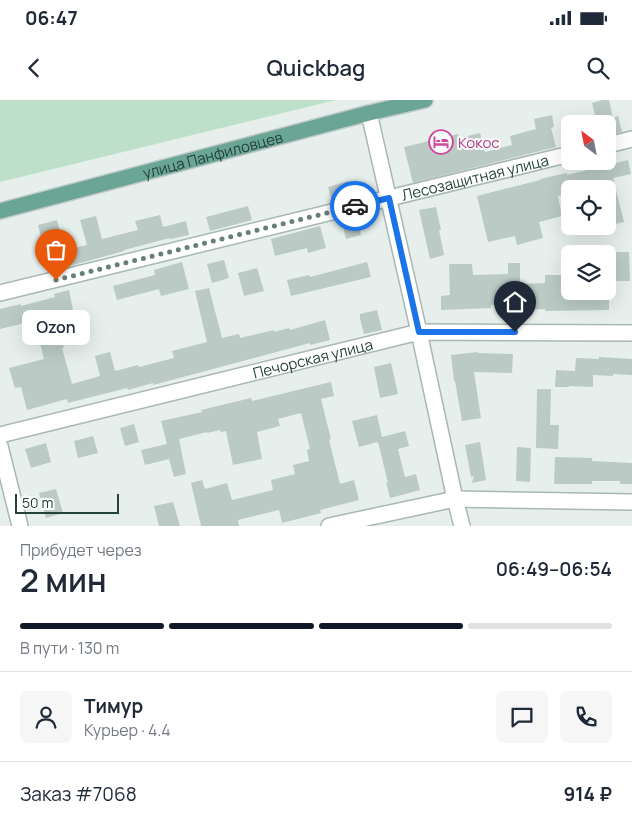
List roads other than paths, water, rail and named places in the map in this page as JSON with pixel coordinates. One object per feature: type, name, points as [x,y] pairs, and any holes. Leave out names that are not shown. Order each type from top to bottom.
[{"type":"main road","name":"улица Панфиловцев","points":[[0,211],[368,113],[425,100]]},
{"type":"street","points":[[368,113],[389,198],[462,526]]},
{"type":"street","points":[[616,143],[632,139]]},
{"type":"street","name":"Лесозащитная улица","points":[[0,294],[561,156]]},
{"type":"street","name":"Печорская улица","points":[[0,435],[419,332],[632,333]]},
{"type":"street","points":[[0,446],[20,526]]},
{"type":"street","points":[[329,526],[455,498],[632,502]]},
{"type":"place","name":"Кокос","points":[[441,142]]},
{"type":"place","name":"Ozon","points":[[56,280]]}]
